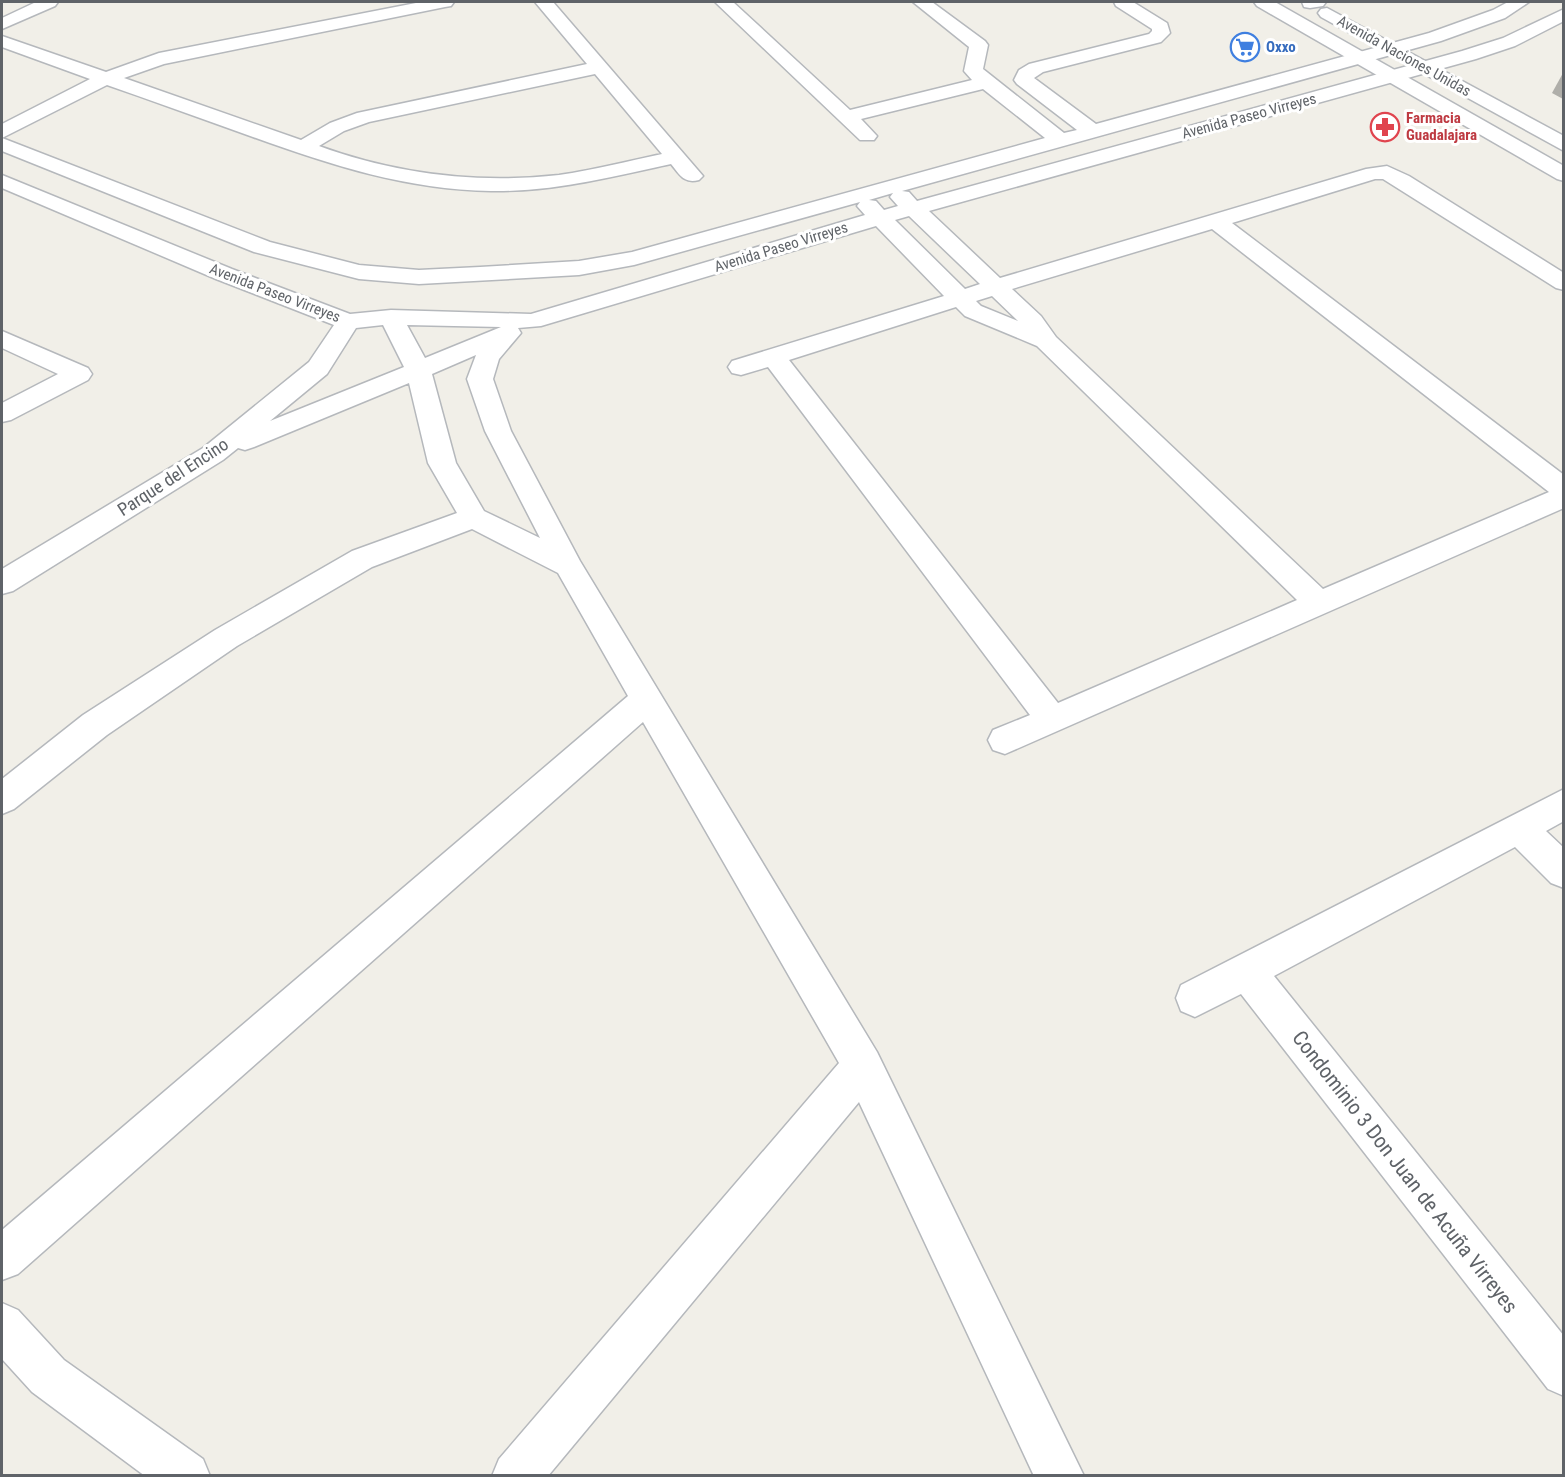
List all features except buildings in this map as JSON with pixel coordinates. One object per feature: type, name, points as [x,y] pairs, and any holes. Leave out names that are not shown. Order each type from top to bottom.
[{"type":"street","points":[[2,24],[49,2]]},
{"type":"street","points":[[5,141],[106,78],[159,59],[445,2]]},
{"type":"street","points":[[544,2],[692,176]]},
{"type":"street","points":[[723,2],[867,136]]},
{"type":"street","points":[[922,2],[979,45],[974,71],[1061,141]]},
{"type":"street","points":[[1088,133],[1048,109],[1045,96],[1024,80],[1026,74],[1036,68],[1155,38],[1161,33],[1161,27],[1122,2]]},
{"type":"street","name":"Avenida Naciones Unidas","points":[[1263,2],[1563,176]]},
{"type":"street","name":"Avenida Naciones Unidas","points":[[1311,2],[1563,145]]},
{"type":"street","name":"Avenida Paseo Virreyes","points":[[5,141],[262,247],[359,272],[419,277],[579,268],[634,258],[1392,49],[1474,24],[1520,2]]},
{"type":"street","name":"Avenida Paseo Virreyes","points":[[2,181],[224,274],[348,322],[391,317],[532,321],[913,208],[1509,42],[1537,30],[1563,14]]},
{"type":"street","points":[[2,41],[369,171],[418,180],[459,184],[543,182],[591,176],[676,157]]},
{"type":"street","points":[[5,141],[128,87],[201,50]]},
{"type":"street","points":[[302,148],[337,127],[364,117],[600,68]]},
{"type":"street","points":[[846,117],[987,82]]},
{"type":"street","points":[[741,367],[996,286],[1372,173],[1387,172],[1402,180],[1563,283]]},
{"type":"street","points":[[891,187],[1032,321],[1047,342],[1319,603]]},
{"type":"street","points":[[858,196],[973,311],[1047,342]]},
{"type":"street","points":[[1214,220],[1563,490]]},
{"type":"street","points":[[224,274],[262,247]]},
{"type":"street","points":[[391,317],[418,369],[442,463],[474,518],[567,565]]},
{"type":"street","points":[[213,454],[505,335],[532,321]]},
{"type":"street","name":"Parque del Encino","points":[[2,583],[213,454],[318,368],[348,322]]},
{"type":"street","points":[[505,335],[487,358],[480,379],[498,431],[567,565],[863,1066],[1060,1476]]},
{"type":"street","points":[[2,339],[79,374],[2,414]]},
{"type":"street","points":[[773,357],[1052,719]]},
{"type":"street","points":[[1005,740],[1563,498]]},
{"type":"street","points":[[2,799],[95,725],[226,638],[362,559],[474,518]]},
{"type":"street","points":[[2,1258],[646,700]]},
{"type":"street","points":[[1195,998],[1563,804]]},
{"type":"street","points":[[1519,828],[1563,872]]},
{"type":"street","name":"Condominio 3 Don Juan de Acuña Virreyes","points":[[1246,971],[1563,1373]]},
{"type":"street","points":[[516,1476],[863,1066]]},
{"type":"street","points":[[2,1326],[48,1376],[186,1476]]},
{"type":"place","name":"Oxxo","points":[[1245,47]]},
{"type":"place","name":"Farmacia Guadalajara","points":[[1385,127]]}]
